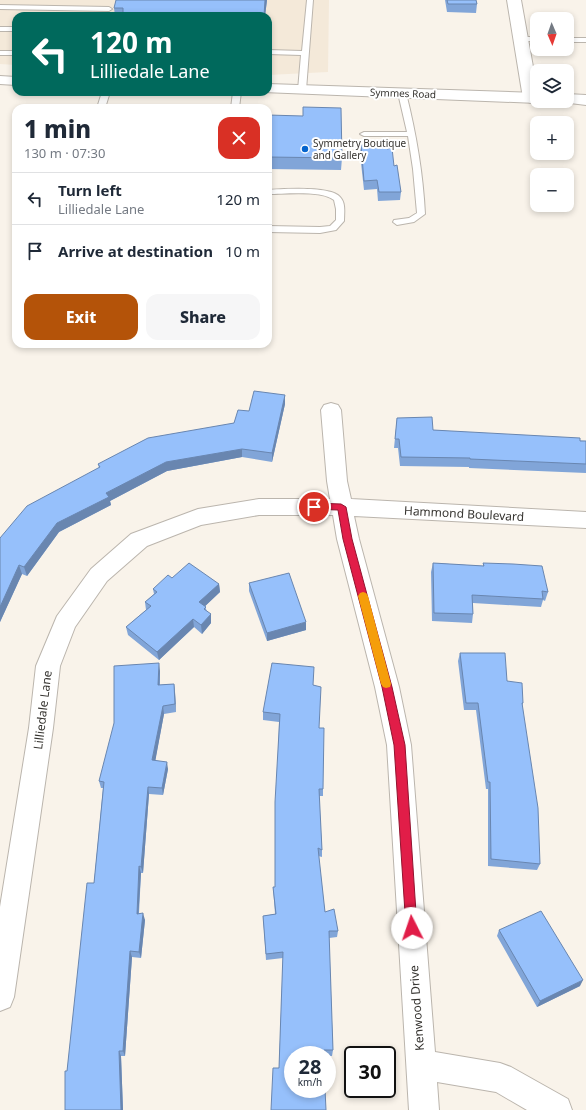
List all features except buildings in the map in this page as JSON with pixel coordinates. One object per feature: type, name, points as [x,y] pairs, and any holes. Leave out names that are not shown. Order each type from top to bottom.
[{"type":"street","points":[[514,0],[520,38],[530,81]]},
{"type":"street","points":[[0,80],[12,81]]},
{"type":"street","name":"Symmes Road","points":[[272,89],[530,98]]},
{"type":"street","points":[[574,99],[586,100]]},
{"type":"street","name":"Kenwood Drive","points":[[331,410],[337,481],[341,507],[387,687],[399,745],[424,1110]]},
{"type":"street","name":"Lilliedale Lane","points":[[0,997],[41,728],[48,666],[65,623],[99,574],[139,540],[198,517],[259,507],[341,507]]},
{"type":"street","name":"Hammond Boulevard","points":[[341,507],[586,520]]},
{"type":"street","points":[[421,1065],[500,1078],[557,1110]]},
{"type":"lane","points":[[108,12],[112,0]]},
{"type":"lane","points":[[302,90],[310,0]]},
{"type":"lane","points":[[0,7],[90,12]]},
{"type":"lane","points":[[0,29],[12,29]]},
{"type":"lane","points":[[520,38],[530,39]]},
{"type":"lane","points":[[574,40],[586,40]]},
{"type":"lane","points":[[272,52],[306,53]]},
{"type":"lane","points":[[0,53],[12,53]]},
{"type":"lane","points":[[397,222],[419,217],[421,214],[420,188],[411,134],[402,93]]},
{"type":"lane","points":[[364,134],[411,134]]},
{"type":"lane","points":[[272,192],[325,193],[336,196],[340,203],[340,221],[333,228],[320,230],[272,228]]},
{"type":"shaded area","points":[[0,0],[329,0],[328,72],[272,75],[272,12],[12,12],[12,65],[0,64]]},
{"type":"slow traffic","points":[[363,596],[386,684]]},
{"type":"place","name":"Symmetry Boutique and Gallery","points":[[305,149]]},
{"type":"route","points":[[314,507],[341,507],[387,687],[399,745],[412,928]]}]
